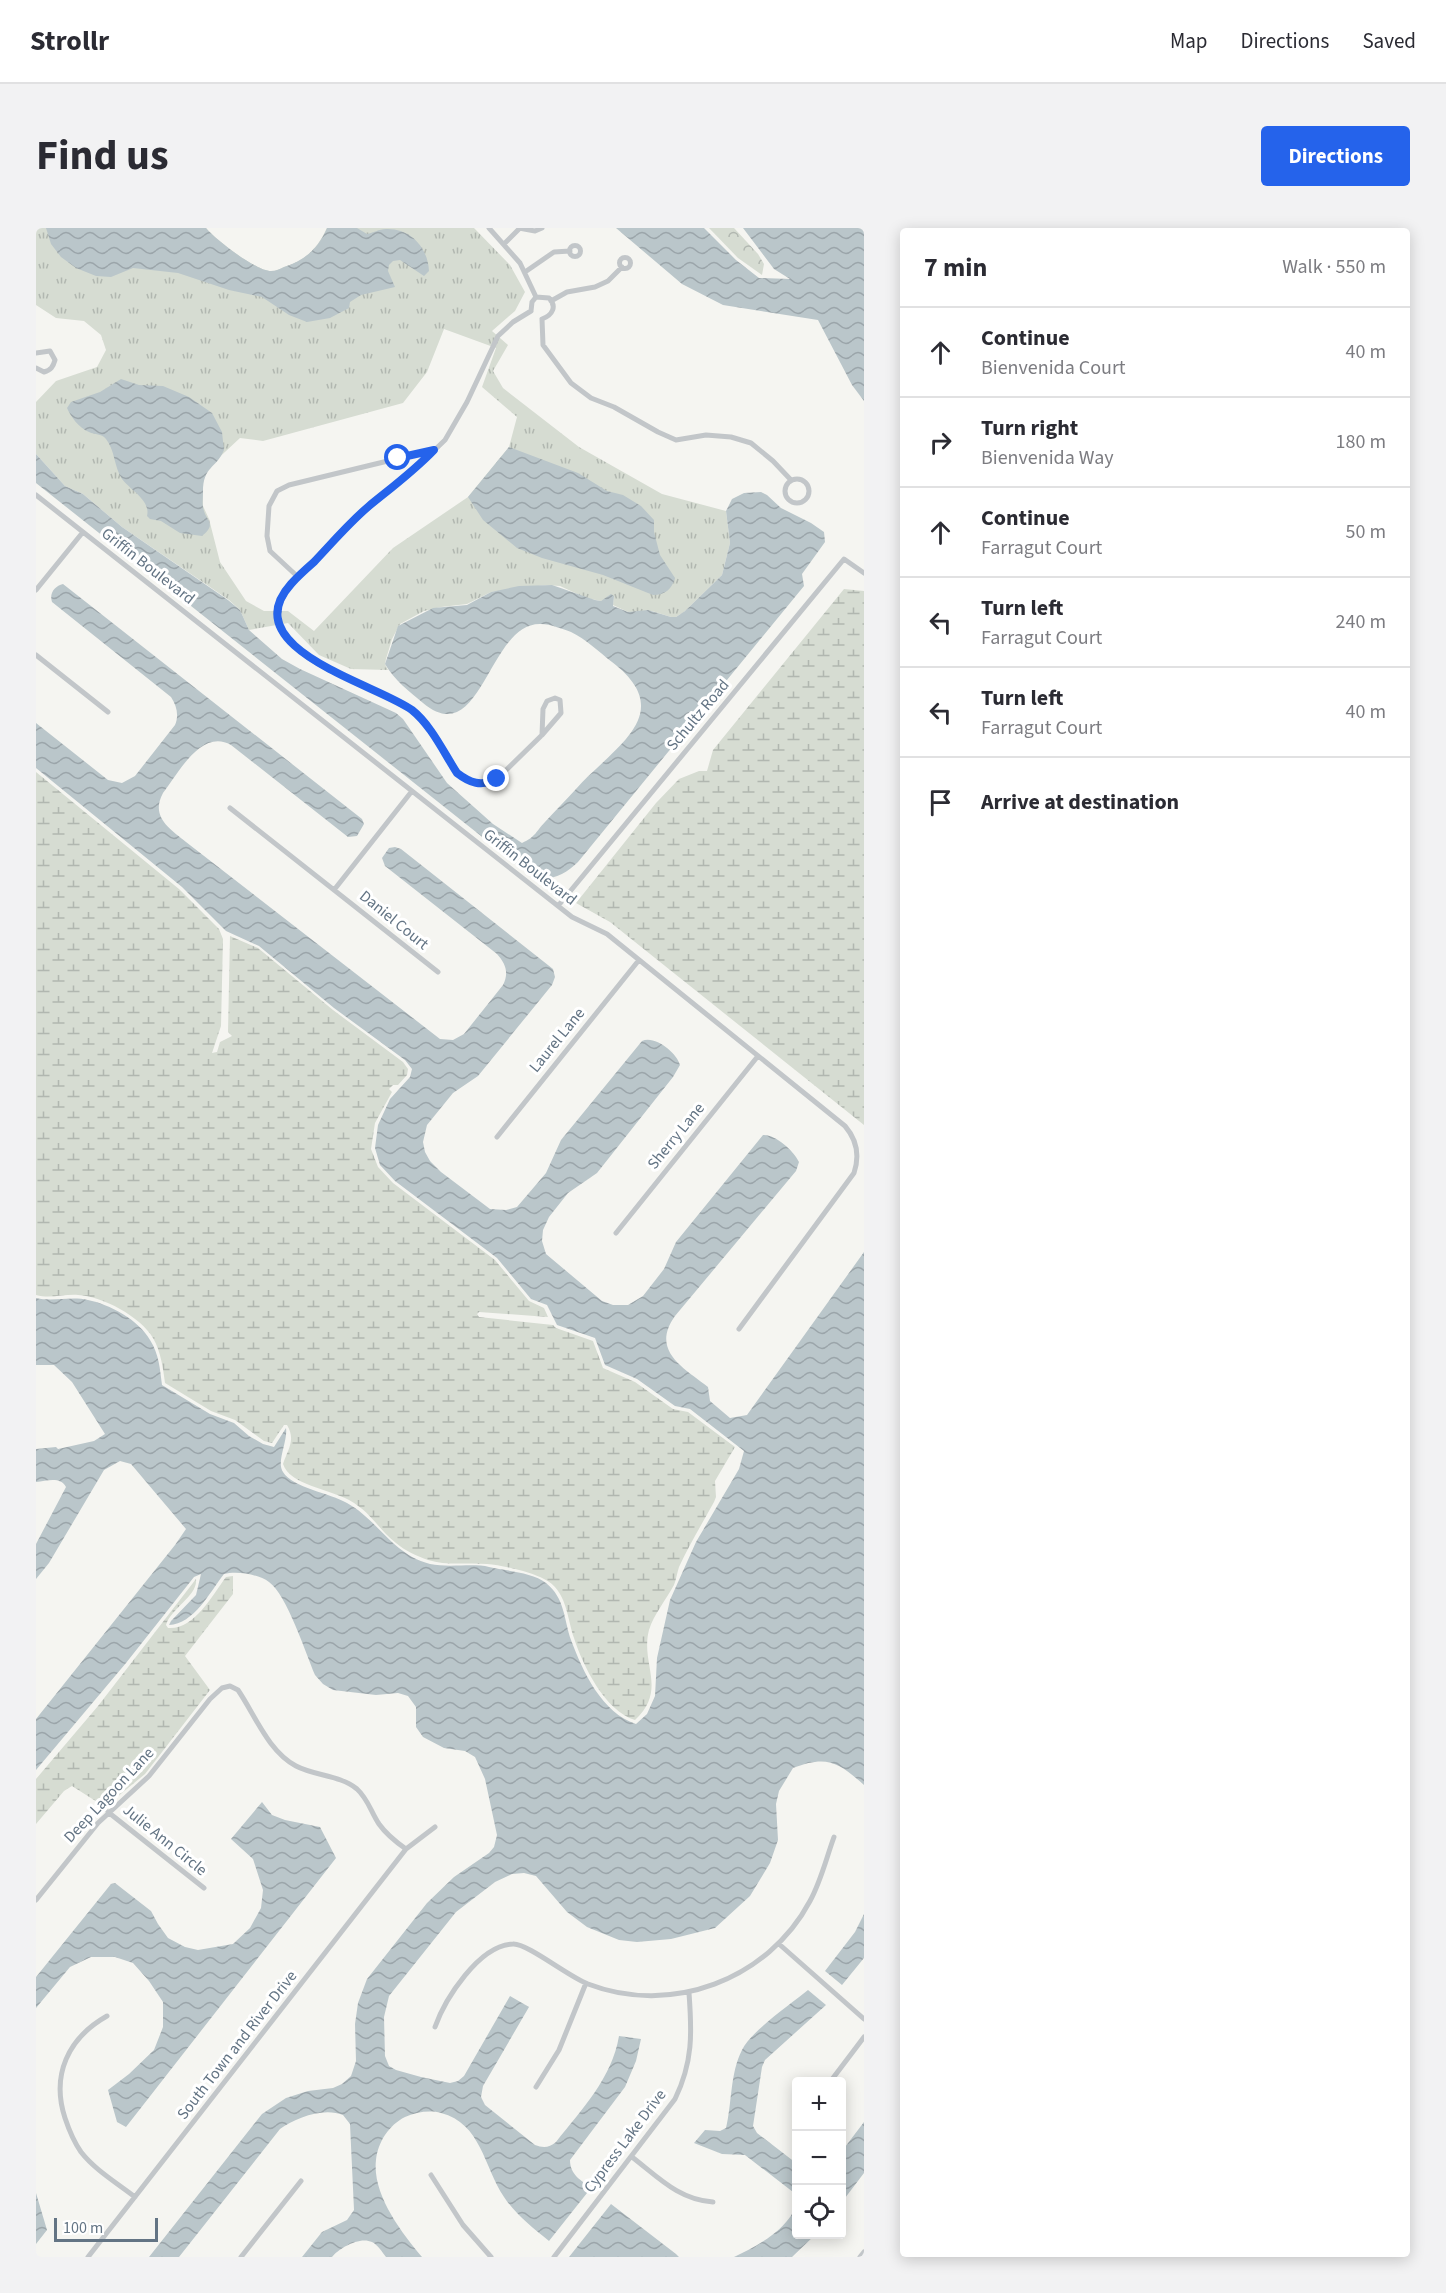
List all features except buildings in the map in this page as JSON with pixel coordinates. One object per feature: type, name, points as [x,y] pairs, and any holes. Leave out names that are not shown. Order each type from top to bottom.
[{"type":"street","points":[[489,228],[525,272],[536,297]]},
{"type":"street","points":[[504,244],[519,228],[535,231],[542,228]]},
{"type":"street","points":[[525,272],[554,252],[570,251]]},
{"type":"street","points":[[551,301],[567,292],[595,287],[609,281],[622,267]]},
{"type":"street","points":[[536,297],[546,297],[553,305],[551,313],[543,319]]},
{"type":"street","points":[[536,297],[532,302],[531,311],[536,317],[543,319]]},
{"type":"street","points":[[531,311],[513,322],[498,336],[467,402],[445,440],[367,508],[289,586],[276,611],[281,630],[293,646],[309,659],[412,710],[425,724],[457,773],[466,780],[488,784],[497,779],[542,735],[561,713],[560,700],[555,698],[547,700],[543,709],[542,735]]},
{"type":"street","points":[[543,319],[543,345],[571,383],[591,398],[614,407],[676,440],[706,435],[731,436],[751,443],[791,480]]},
{"type":"street","points":[[36,353],[50,351],[55,360],[54,366],[49,370],[44,372],[36,368]]},
{"type":"street","points":[[298,577],[270,551],[267,536],[269,506],[277,490],[289,485],[434,450]]},
{"type":"street","points":[[799,479],[808,486],[810,493],[802,502],[794,503],[786,495],[786,486],[791,480],[799,479]]},
{"type":"street","name":"Griffin Boulevard","points":[[36,495],[558,906],[579,921],[600,929],[845,1126],[854,1139],[858,1156],[857,1165],[850,1179],[739,1329]]},
{"type":"street","points":[[36,590],[83,532]]},
{"type":"street","name":"Schultz Road","points":[[558,906],[844,559],[864,573]]},
{"type":"street","points":[[36,655],[108,712]]},
{"type":"street","name":"Daniel Court","points":[[334,890],[412,791]]},
{"type":"street","name":"Daniel Court","points":[[230,808],[438,972]]},
{"type":"street","name":"Laurel Lane","points":[[497,1137],[639,960]]},
{"type":"street","name":"Sherry Lane","points":[[616,1233],[758,1056]]},
{"type":"street","name":"Deep Lagoon Lane","points":[[36,1900],[108,1812],[149,1776],[210,1699],[222,1688],[230,1686],[238,1690],[266,1736],[283,1757],[297,1767],[340,1780],[354,1787],[365,1797],[385,1832],[406,1849]]},
{"type":"street","name":"Julie Ann Circle","points":[[108,1812],[204,1888]]},
{"type":"street","points":[[406,1849],[435,1827]]},
{"type":"street","points":[[435,2027],[449,1998],[478,1960],[500,1947],[515,1944],[528,1948],[563,1972],[586,1983],[627,1994],[689,1993],[730,1978],[744,1971],[779,1944],[810,1902],[834,1837]]},
{"type":"street","name":"South Town and River Drive","points":[[88,2257],[406,1849]]},
{"type":"street","points":[[779,1944],[831,1993],[864,2019]]},
{"type":"street","points":[[536,2087],[559,2050],[586,1983]]},
{"type":"street","name":"Cypress Lake Drive","points":[[554,2257],[666,2113],[683,2082],[691,2044],[689,1993]]},
{"type":"street","points":[[107,2016],[81,2034],[70,2048],[60,2080],[61,2102],[70,2133],[80,2150],[93,2164],[135,2197]]},
{"type":"street","points":[[834,2077],[864,2037]]},
{"type":"street","points":[[632,2157],[681,2195],[698,2202],[713,2202]]},
{"type":"street","points":[[431,2175],[463,2225],[491,2257]]},
{"type":"street","points":[[241,2257],[300,2181]]},
{"type":"street","points":[[860,2257],[864,2252]]},
{"type":"green space","points":[[36,228],[206,228],[246,261],[271,271],[305,257],[315,248],[327,228],[474,228],[510,265],[525,292],[515,311],[492,331],[508,345],[493,371],[503,388],[579,447],[662,494],[726,511],[730,543],[722,575],[676,617],[652,611],[628,612],[613,605],[614,596],[601,601],[586,598],[560,586],[546,585],[491,592],[467,604],[424,611],[400,624],[392,639],[386,659],[385,664],[388,670],[351,669],[319,655],[288,623],[249,630],[240,610],[229,600],[122,527],[83,494],[65,486],[36,454],[36,402],[56,381],[97,367],[106,350],[101,335],[84,321],[56,318],[36,305]],"holes":[[[444,329],[496,348],[482,387],[517,417],[509,447],[468,497],[393,548],[314,631],[288,611],[264,611],[246,601],[220,562],[209,519],[203,506],[203,482],[211,465],[240,438],[263,441],[403,403],[427,372]]]},
{"type":"green space","points":[[709,228],[734,228],[764,264],[762,275],[738,258]]},
{"type":"green space","points":[[844,589],[864,591],[864,1125],[610,922],[576,903],[656,803],[679,779],[699,771],[707,771],[713,750]]},
{"type":"green space","points":[[36,772],[179,889],[219,929],[223,939],[221,1026],[212,1053],[217,1052],[220,1042],[232,1036],[228,1032],[230,936],[258,948],[333,1010],[403,1062],[408,1069],[407,1075],[398,1085],[393,1085],[389,1089],[392,1092],[375,1123],[371,1149],[378,1167],[393,1183],[495,1260],[529,1301],[544,1308],[548,1317],[479,1312],[477,1314],[479,1317],[553,1325],[593,1341],[603,1368],[635,1382],[673,1409],[688,1412],[735,1447],[715,1481],[714,1502],[679,1567],[674,1585],[651,1624],[647,1642],[652,1687],[645,1709],[635,1720],[614,1707],[589,1674],[578,1649],[562,1597],[552,1584],[538,1576],[508,1567],[435,1562],[407,1551],[389,1537],[357,1505],[341,1496],[302,1482],[287,1471],[283,1464],[291,1435],[287,1425],[284,1425],[272,1443],[264,1441],[235,1420],[211,1411],[165,1383],[156,1343],[147,1330],[130,1315],[88,1296],[46,1297],[36,1295]]},
{"type":"green space","points":[[233,1576],[233,1594],[185,1656],[210,1690],[145,1774],[105,1807],[72,1786],[64,1791],[36,1824],[36,1779],[98,1706],[196,1579],[189,1597],[169,1619],[166,1625],[168,1628],[186,1624],[194,1618],[226,1577]]},
{"type":"water","points":[[46,228],[206,228],[246,261],[271,271],[278,270],[304,257],[315,248],[327,228],[357,228],[367,234],[383,229],[395,230],[410,236],[422,247],[429,271],[424,276],[400,260],[393,261],[388,271],[395,287],[361,295],[350,302],[349,308],[330,318],[307,322],[289,315],[262,297],[229,290],[178,273],[133,268],[111,277],[96,276],[76,268],[61,257],[51,244]]},
{"type":"water","points":[[616,228],[704,228],[736,260],[759,278],[790,279],[774,269],[743,228],[864,228],[864,401],[852,385],[818,320],[723,305],[682,284]]},
{"type":"water","points":[[121,379],[139,385],[163,386],[189,397],[212,413],[222,432],[224,450],[205,477],[203,505],[210,525],[202,536],[180,533],[161,521],[150,519],[143,500],[119,474],[106,439],[82,428],[67,408],[71,402],[100,392]]},
{"type":"water","points":[[509,447],[578,473],[607,491],[623,495],[641,506],[654,520],[654,532],[660,555],[675,578],[670,588],[664,593],[653,595],[603,575],[542,558],[517,548],[483,520],[468,497]]},
{"type":"water","points":[[36,454],[65,486],[83,494],[122,527],[240,610],[249,630],[282,659],[396,713],[403,719],[447,783],[493,824],[522,843],[533,836],[633,730],[640,714],[640,698],[631,681],[582,638],[564,629],[541,624],[523,629],[508,642],[472,699],[459,711],[443,714],[413,695],[385,664],[398,626],[433,608],[467,605],[491,592],[519,586],[552,585],[601,601],[611,594],[614,596],[613,606],[628,612],[648,610],[676,617],[722,575],[730,543],[726,511],[732,499],[744,493],[761,492],[767,495],[781,508],[824,532],[825,542],[802,574],[804,586],[578,862],[558,876],[540,879],[534,878],[36,483]]},
{"type":"water","points":[[63,584],[362,819],[364,824],[357,836],[348,837],[231,745],[220,741],[200,748],[191,756],[163,793],[160,801],[160,816],[168,827],[186,842],[440,1039],[453,1040],[464,1034],[503,985],[506,969],[497,954],[385,866],[382,858],[389,848],[401,849],[553,969],[555,977],[552,985],[478,1076],[453,1093],[427,1125],[423,1142],[425,1152],[441,1172],[490,1209],[506,1210],[517,1207],[546,1173],[561,1140],[642,1041],[659,1043],[675,1055],[680,1065],[673,1077],[597,1173],[568,1193],[549,1217],[543,1230],[542,1241],[546,1254],[602,1301],[613,1305],[628,1305],[643,1296],[664,1269],[676,1242],[763,1135],[778,1140],[793,1153],[799,1162],[796,1171],[675,1316],[668,1328],[666,1339],[673,1358],[708,1387],[710,1401],[730,1418],[747,1415],[864,1252],[864,1785],[847,1771],[832,1763],[815,1762],[793,1768],[779,1791],[776,1804],[778,1840],[770,1863],[750,1896],[715,1928],[671,1939],[637,1942],[619,1940],[587,1927],[567,1912],[536,1876],[524,1873],[512,1874],[495,1882],[456,1912],[389,1996],[384,2017],[385,2056],[389,2066],[421,2077],[450,2083],[464,2076],[510,1996],[529,2007],[483,2086],[481,2097],[485,2105],[535,2145],[541,2147],[556,2142],[586,2105],[610,2066],[619,2036],[641,2039],[636,2061],[625,2087],[570,2160],[574,2173],[591,2188],[549,2241],[509,2204],[497,2185],[480,2148],[465,2126],[441,2113],[428,2112],[409,2115],[389,2129],[382,2141],[376,2160],[376,2173],[383,2199],[405,2236],[422,2257],[386,2257],[374,2243],[362,2241],[345,2247],[332,2257],[302,2257],[322,2232],[347,2220],[354,2210],[350,2124],[343,2115],[327,2112],[310,2115],[280,2129],[179,2257],[149,2257],[262,2114],[286,2098],[308,2091],[333,2088],[351,2076],[356,2061],[355,2024],[358,2003],[367,1979],[427,1903],[454,1877],[489,1853],[494,1847],[497,1835],[485,1779],[475,1757],[465,1751],[444,1748],[423,1737],[416,1727],[416,1707],[408,1696],[398,1693],[376,1695],[333,1690],[323,1684],[315,1675],[283,1599],[269,1582],[247,1574],[224,1574],[194,1613],[178,1623],[169,1625],[196,1595],[201,1574],[194,1577],[126,1663],[36,1770],[36,1719],[186,1529],[131,1464],[120,1461],[104,1470],[49,1563],[36,1579],[36,1544],[66,1487],[57,1480],[36,1482],[36,1449],[56,1447],[58,1449],[94,1441],[105,1434],[72,1382],[54,1365],[36,1365],[36,1298],[88,1300],[114,1309],[131,1320],[139,1326],[153,1345],[159,1362],[162,1385],[210,1414],[234,1423],[263,1444],[274,1447],[286,1428],[281,1468],[288,1478],[347,1503],[406,1553],[430,1564],[483,1566],[534,1576],[546,1583],[557,1595],[571,1640],[595,1690],[613,1711],[636,1724],[647,1714],[655,1696],[657,1658],[670,1600],[696,1542],[739,1469],[744,1451],[690,1409],[675,1406],[637,1379],[605,1365],[595,1338],[557,1325],[547,1305],[531,1299],[497,1258],[395,1181],[380,1165],[375,1148],[378,1125],[390,1099],[410,1077],[412,1069],[405,1060],[334,1008],[259,946],[226,931],[182,887],[36,768],[36,723],[108,780],[122,783],[135,776],[175,725],[177,718],[176,707],[171,697],[52,602],[53,590]]},
{"type":"water","points":[[262,1802],[272,1815],[320,1827],[336,1858],[126,2127],[117,2122],[108,2090],[154,2050],[163,2027],[163,2002],[133,1963],[115,1957],[91,1957],[70,1967],[36,2008],[36,1977],[111,1884],[115,1883],[151,1911],[168,1938],[185,1947],[198,1950],[233,1944],[250,1928],[261,1908],[263,1890],[253,1859],[231,1839]]},
{"type":"water","points":[[864,1914],[864,1958],[842,1985],[825,1971],[855,1932]]},
{"type":"water","points":[[808,1990],[826,2005],[765,2060],[762,2067],[753,2126],[757,2133],[792,2160],[792,2191],[745,2155],[722,2154],[694,2143],[705,2130],[720,2131],[726,2128],[738,2059],[747,2043],[762,2026]]},
{"type":"water","points":[[864,2122],[864,2173],[846,2197],[846,2185],[846,2146]]},
{"type":"water","points":[[36,2193],[47,2230],[36,2244]]},
{"type":"water","points":[[611,2204],[676,2254],[679,2257],[569,2257]]},
{"type":"water","points":[[792,2215],[792,2239],[811,2239],[792,2257],[734,2257],[761,2243],[786,2223]]},
{"type":"route","points":[[398,458],[434,450],[345,528],[289,586],[276,611],[281,630],[293,646],[309,659],[412,710],[425,724],[457,773],[466,780],[488,784],[497,779]]}]
